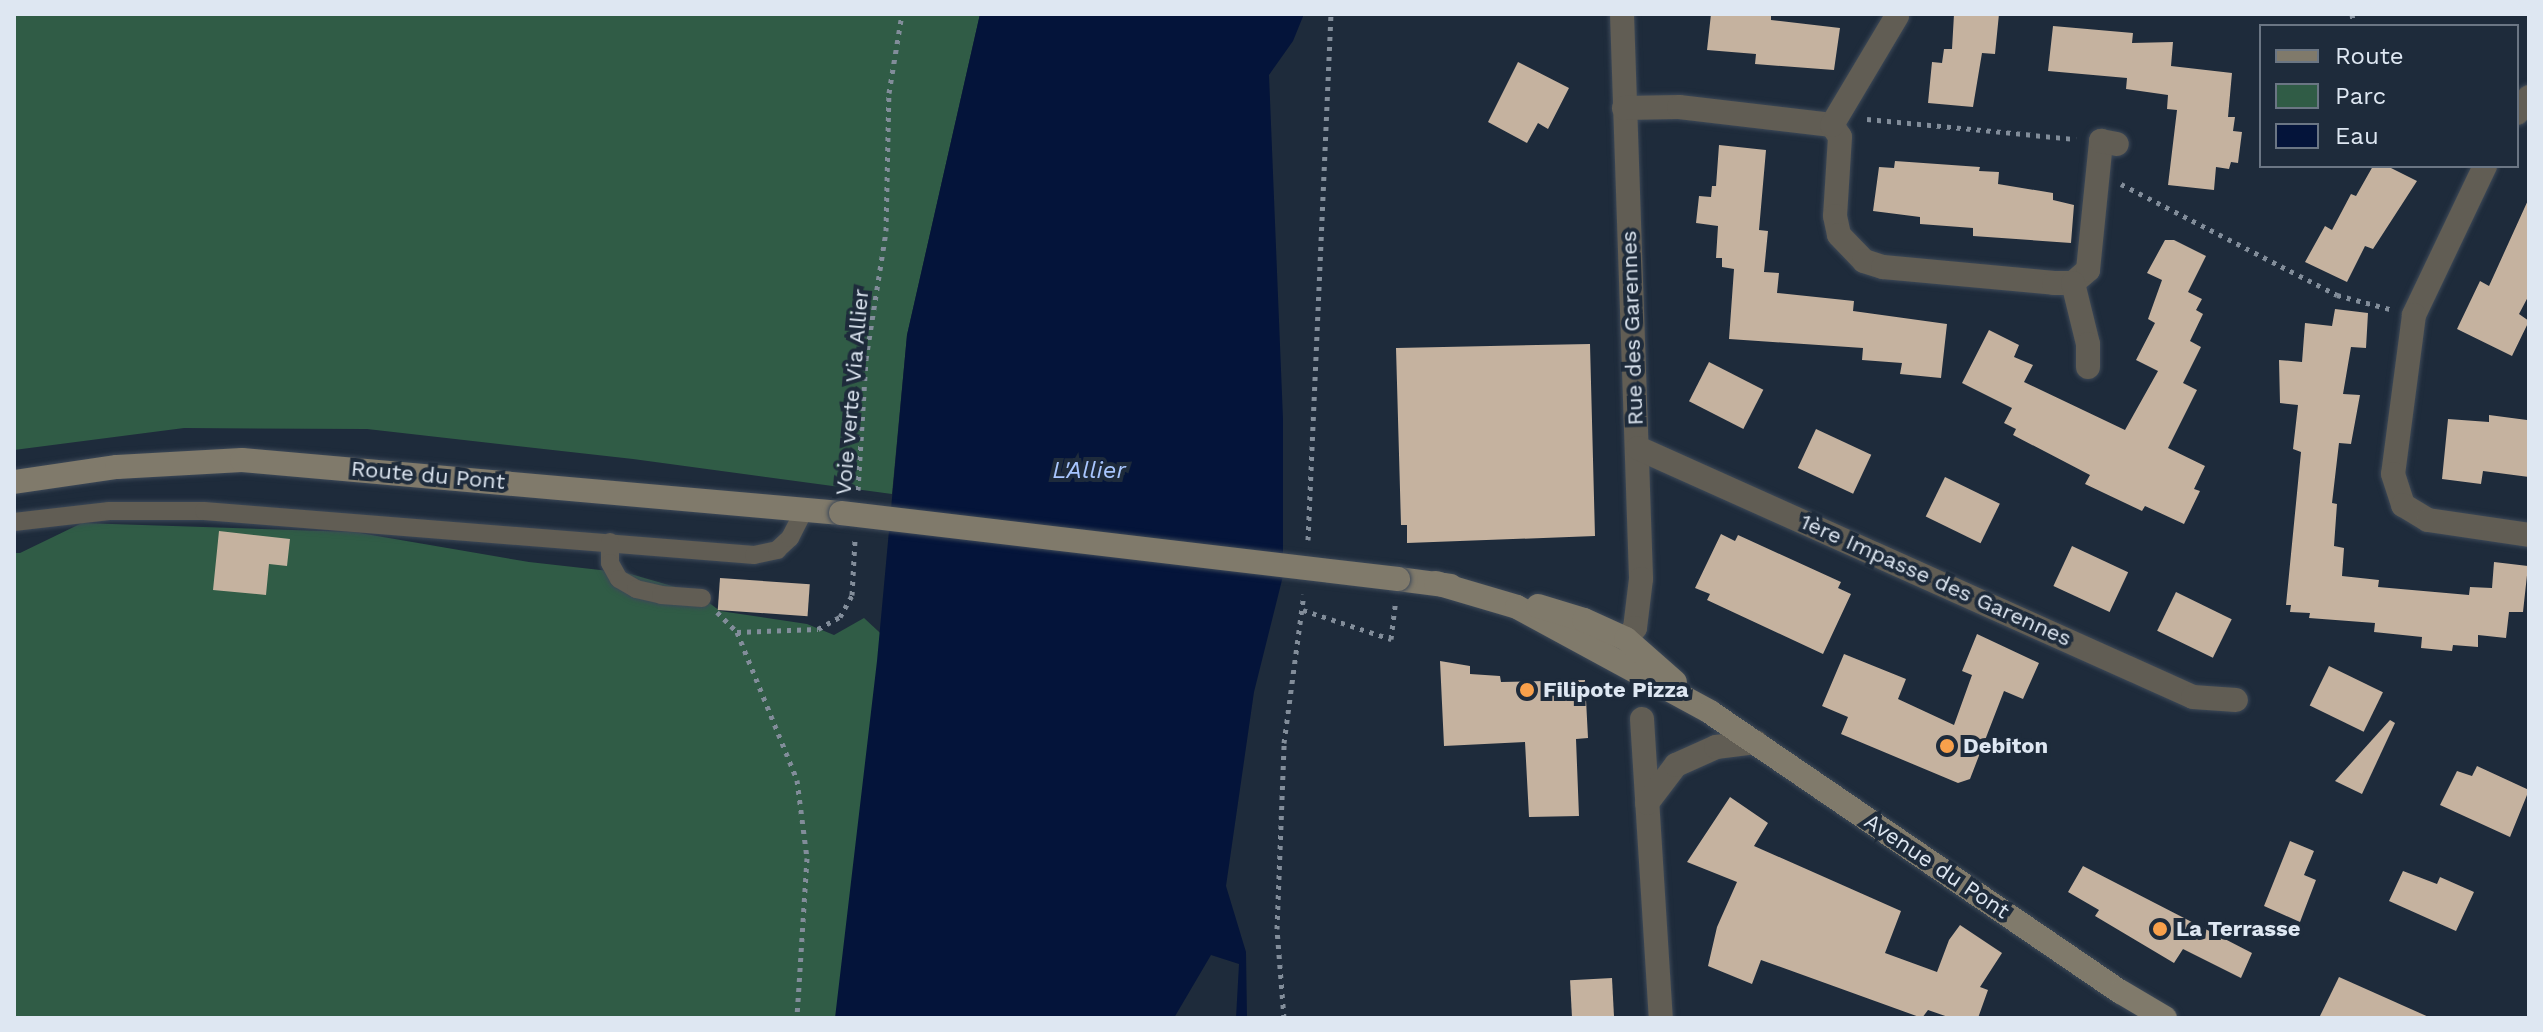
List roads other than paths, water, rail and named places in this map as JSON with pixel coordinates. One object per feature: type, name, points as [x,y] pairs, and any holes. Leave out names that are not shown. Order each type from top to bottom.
[{"type":"main road","name":"Route du Pont","points":[[14,482],[117,467],[242,460],[852,515],[1436,583]]},
{"type":"main road","name":"Avenue du Pont","points":[[1436,583],[1570,616],[1626,639],[1710,712]]},
{"type":"main road","name":"Avenue du Pont","points":[[1436,583],[1517,607],[1710,712],[2121,992],[2165,1018]]},
{"type":"street","name":"Rue des Garennes","points":[[1622,14],[1641,579],[1635,628],[1626,639]]},
{"type":"street","points":[[1897,16],[1835,120],[1840,137],[1835,216],[1839,235],[1864,261],[1883,267],[2073,283],[2088,270],[2097,171],[2109,142]]},
{"type":"street","points":[[1624,108],[1679,107],[1835,120]]},
{"type":"street","points":[[2484,168],[2414,315],[2393,474],[2403,505],[2428,520],[2529,535]]},
{"type":"street","points":[[2073,283],[2088,344],[2088,367]]},
{"type":"street","name":"1ère Impasse des Garennes","points":[[1638,448],[2193,697],[2236,700]]},
{"type":"street","points":[[1642,719],[1661,1018]]},
{"type":"street","points":[[1647,803],[1676,765],[1716,747],[1756,742]]},
{"type":"lane","points":[[14,522],[109,511],[204,511],[754,555],[777,550],[790,538],[803,512]]},
{"type":"lane","points":[[610,542],[610,563],[619,579],[636,589],[661,595],[702,598]]},
{"type":"water","name":"L'Allier","points":[[980,14],[1304,14],[1293,41],[1269,75],[1283,419],[1283,576],[1254,692],[1226,886],[1246,952],[1247,1018],[1236,1018],[1239,964],[1211,955],[1174,1018],[835,1018],[877,661],[907,335]]},
{"type":"place","name":"Filipote Pizza","points":[[1527,690]]},
{"type":"place","name":"Debiton","points":[[1947,746]]},
{"type":"place","name":"La Terrasse","points":[[2160,929]]}]
